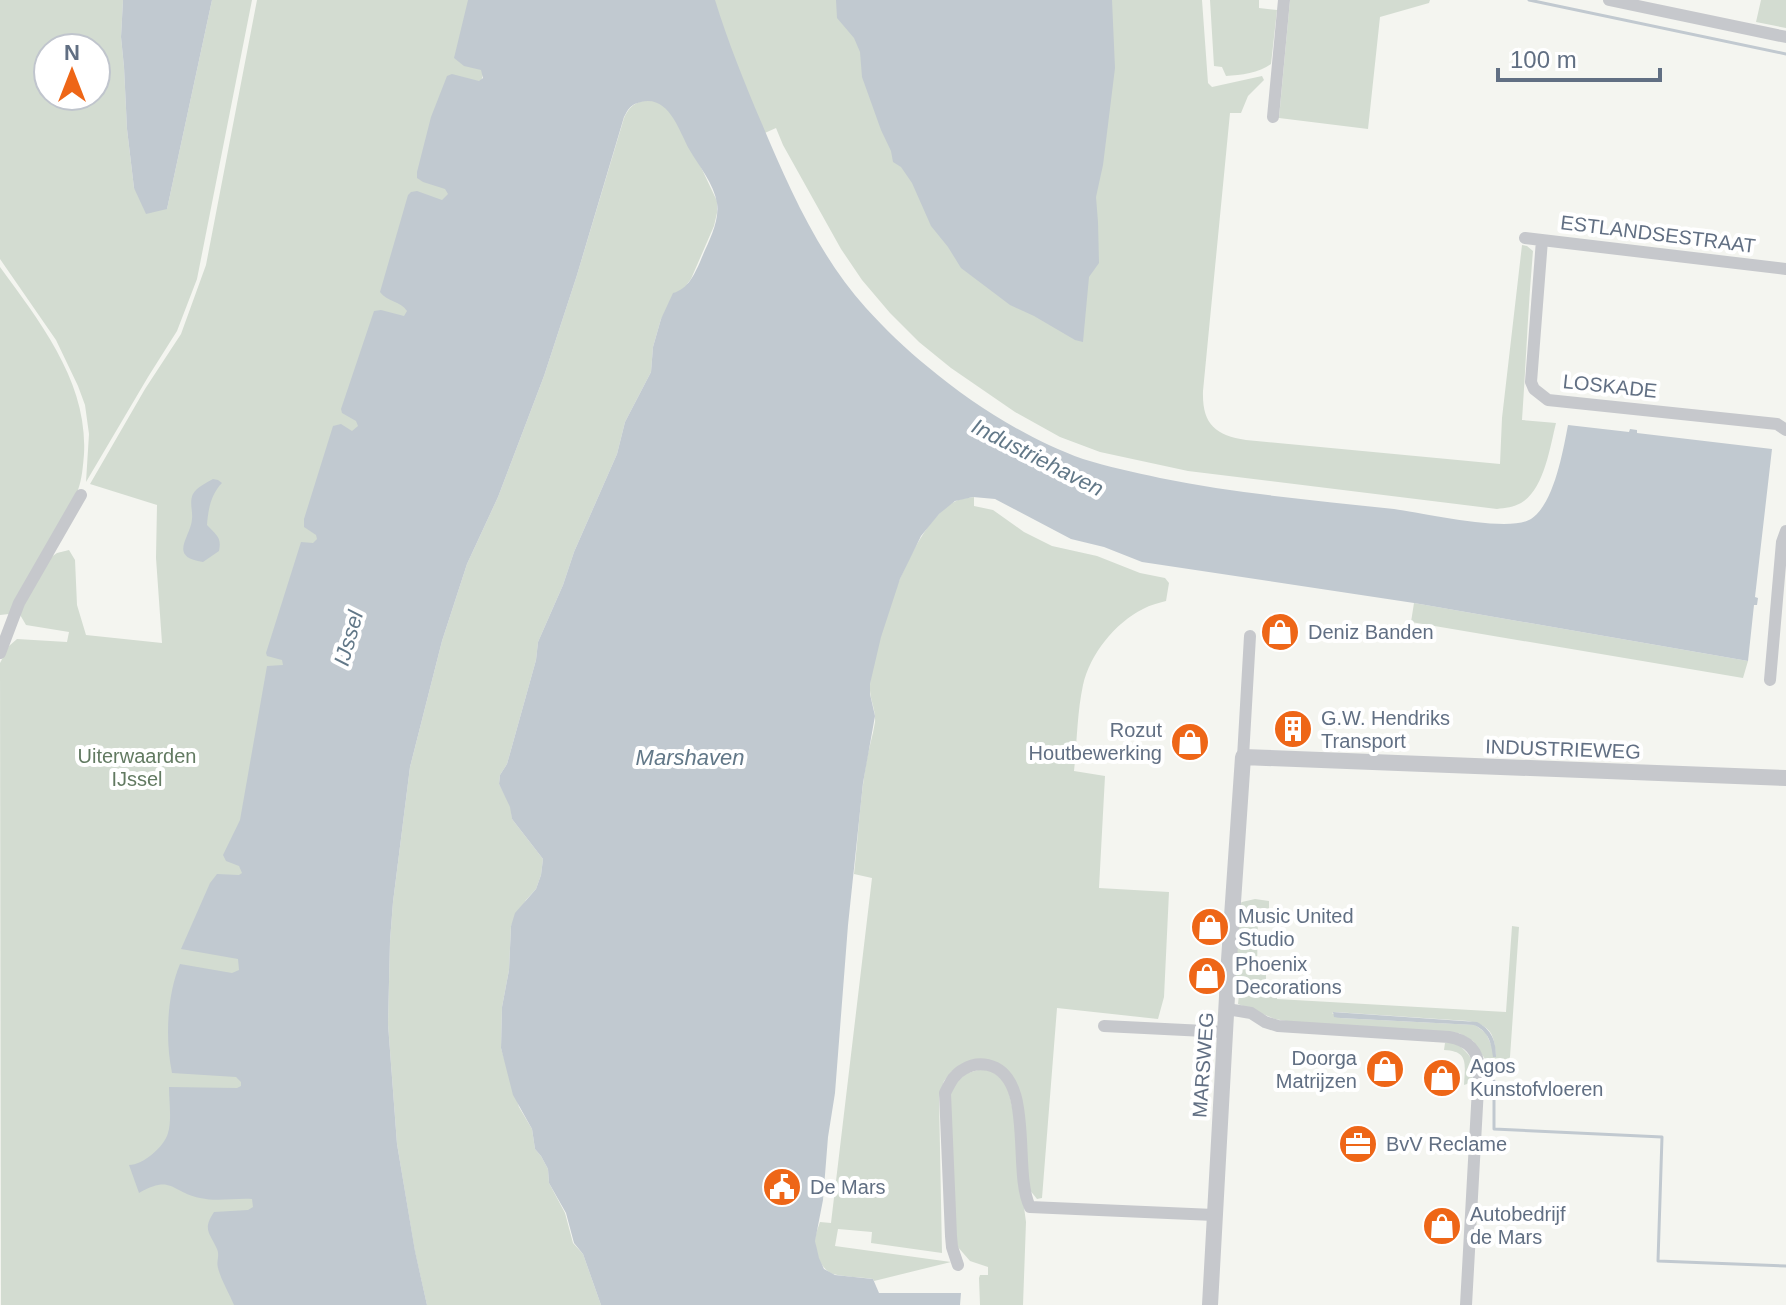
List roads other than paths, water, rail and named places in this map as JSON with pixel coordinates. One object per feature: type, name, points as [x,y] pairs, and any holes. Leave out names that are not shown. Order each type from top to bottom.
[{"type":"street","points":[[1273,117],[1284,0]]},
{"type":"street","points":[[1609,0],[1786,37]]},
{"type":"street","name":"ESTLANDSESTRAAT","points":[[1525,238],[1786,269]]},
{"type":"street","name":"LOSKADE","points":[[1542,240],[1531,382],[1534,389],[1548,400],[1777,424],[1786,430]]},
{"type":"street","points":[[0,653],[5,622],[81,495]]},
{"type":"street","points":[[1770,680],[1782,542],[1786,531]]},
{"type":"street","name":"MARSWEG","points":[[1210,1305],[1250,636]]},
{"type":"street","name":"INDUSTRIEWEG","points":[[1243,757],[1786,778]]},
{"type":"street","points":[[1227,1009],[1251,1013],[1278,1026],[1449,1037],[1471,1047],[1478,1058],[1479,1070],[1466,1305]]},
{"type":"street","points":[[1104,1026],[1225,1032]]},
{"type":"street","points":[[958,1265],[951,1236],[945,1093],[962,1069],[975,1064],[1000,1069],[1010,1080],[1017,1097],[1024,1192],[1030,1207],[1214,1215]]},
{"type":"water","points":[[123,0],[212,0],[167,209],[146,214],[134,188],[127,129],[121,37]]},
{"type":"water","name":"Marshaven","points":[[468,0],[715,0],[743,78],[783,172],[806,220],[849,288],[904,346],[963,394],[1022,431],[1083,459],[1160,478],[1218,488],[1504,524],[1531,519],[1546,502],[1556,476],[1568,425],[1629,432],[1630,429],[1637,430],[1637,433],[1772,449],[1755,597],[1758,598],[1757,605],[1754,605],[1748,661],[1414,603],[1142,562],[1104,547],[1071,539],[995,499],[973,497],[955,501],[939,514],[921,536],[900,579],[870,684],[875,716],[863,783],[835,1093],[823,1200],[815,1241],[824,1269],[835,1275],[873,1279],[879,1293],[961,1293],[960,1305],[601,1305],[583,1254],[574,1243],[566,1213],[549,1183],[548,1169],[535,1149],[532,1129],[513,1095],[501,1048],[511,926],[515,913],[536,889],[543,859],[512,819],[499,784],[536,660],[538,642],[617,454],[625,422],[651,372],[653,347],[661,319],[673,293],[687,285],[693,276],[717,218],[713,189],[672,116],[651,101],[635,104],[624,117],[544,376],[498,497],[467,564],[442,641],[410,767],[393,902],[388,1024],[397,1144],[427,1305],[234,1305],[219,1273],[218,1252],[208,1231],[208,1223],[214,1212],[248,1210],[253,1207],[252,1199],[206,1199],[165,1185],[139,1193],[129,1165],[146,1159],[166,1138],[170,1122],[169,1087],[241,1086],[236,1077],[172,1073],[168,1032],[172,989],[180,964],[232,973],[239,970],[238,959],[181,949],[210,883],[217,874],[242,873],[239,866],[226,861],[223,855],[240,820],[267,666],[283,665],[282,660],[266,653],[301,542],[313,543],[317,539],[304,527],[304,519],[333,426],[341,424],[352,431],[358,426],[341,409],[374,311],[404,316],[407,311],[380,292],[408,195],[417,191],[442,200],[448,194],[445,189],[417,178],[417,172],[431,117],[447,76],[452,74],[479,81],[483,78],[481,70],[464,66],[454,58]]},
{"type":"water","points":[[836,0],[1112,0],[1115,68],[1096,197],[1099,263],[1089,277],[1083,342],[1010,305],[961,268],[931,226],[912,183],[901,167],[893,162],[862,77],[860,52],[854,38],[837,18]]},
{"type":"water","points":[[213,479],[222,483],[211,502],[207,525],[218,536],[220,546],[219,551],[203,562],[186,556],[183,551],[191,526],[193,494]]},
{"type":"water","points":[[1333,1012],[1477,1022],[1492,1036],[1496,1057],[1493,1057],[1486,1034],[1474,1025],[1340,1018],[1334,1017]]},
{"type":"waterway","points":[[1529,0],[1786,54]]},
{"type":"waterway","points":[[1494,1081],[1494,1129],[1662,1137],[1658,1261],[1786,1266]]},
{"type":"place","name":"Deniz Banden","points":[[1280,632]]},
{"type":"place","name":"G.W. Hendriks Transport","points":[[1293,729]]},
{"type":"place","name":"Rozut Houtbewerking","points":[[1190,742]]},
{"type":"place","name":"Music United Studio","points":[[1210,927]]},
{"type":"place","name":"Phoenix Decorations","points":[[1207,976]]},
{"type":"place","name":"Doorga Matrijzen","points":[[1385,1069]]},
{"type":"place","name":"Agos Kunstofvloeren","points":[[1442,1078]]},
{"type":"place","name":"BvV Reclame","points":[[1358,1144]]},
{"type":"place","name":"De Mars","points":[[782,1187]]},
{"type":"place","name":"Autobedrijf de Mars","points":[[1442,1226]]},
{"type":"water label","name":"Industriehaven","points":[[1038,457]]},
{"type":"water label","name":"IJssel","points":[[348,638]]},
{"type":"park label","name":"Uiterwaarden IJssel","points":[[137,768]]}]
